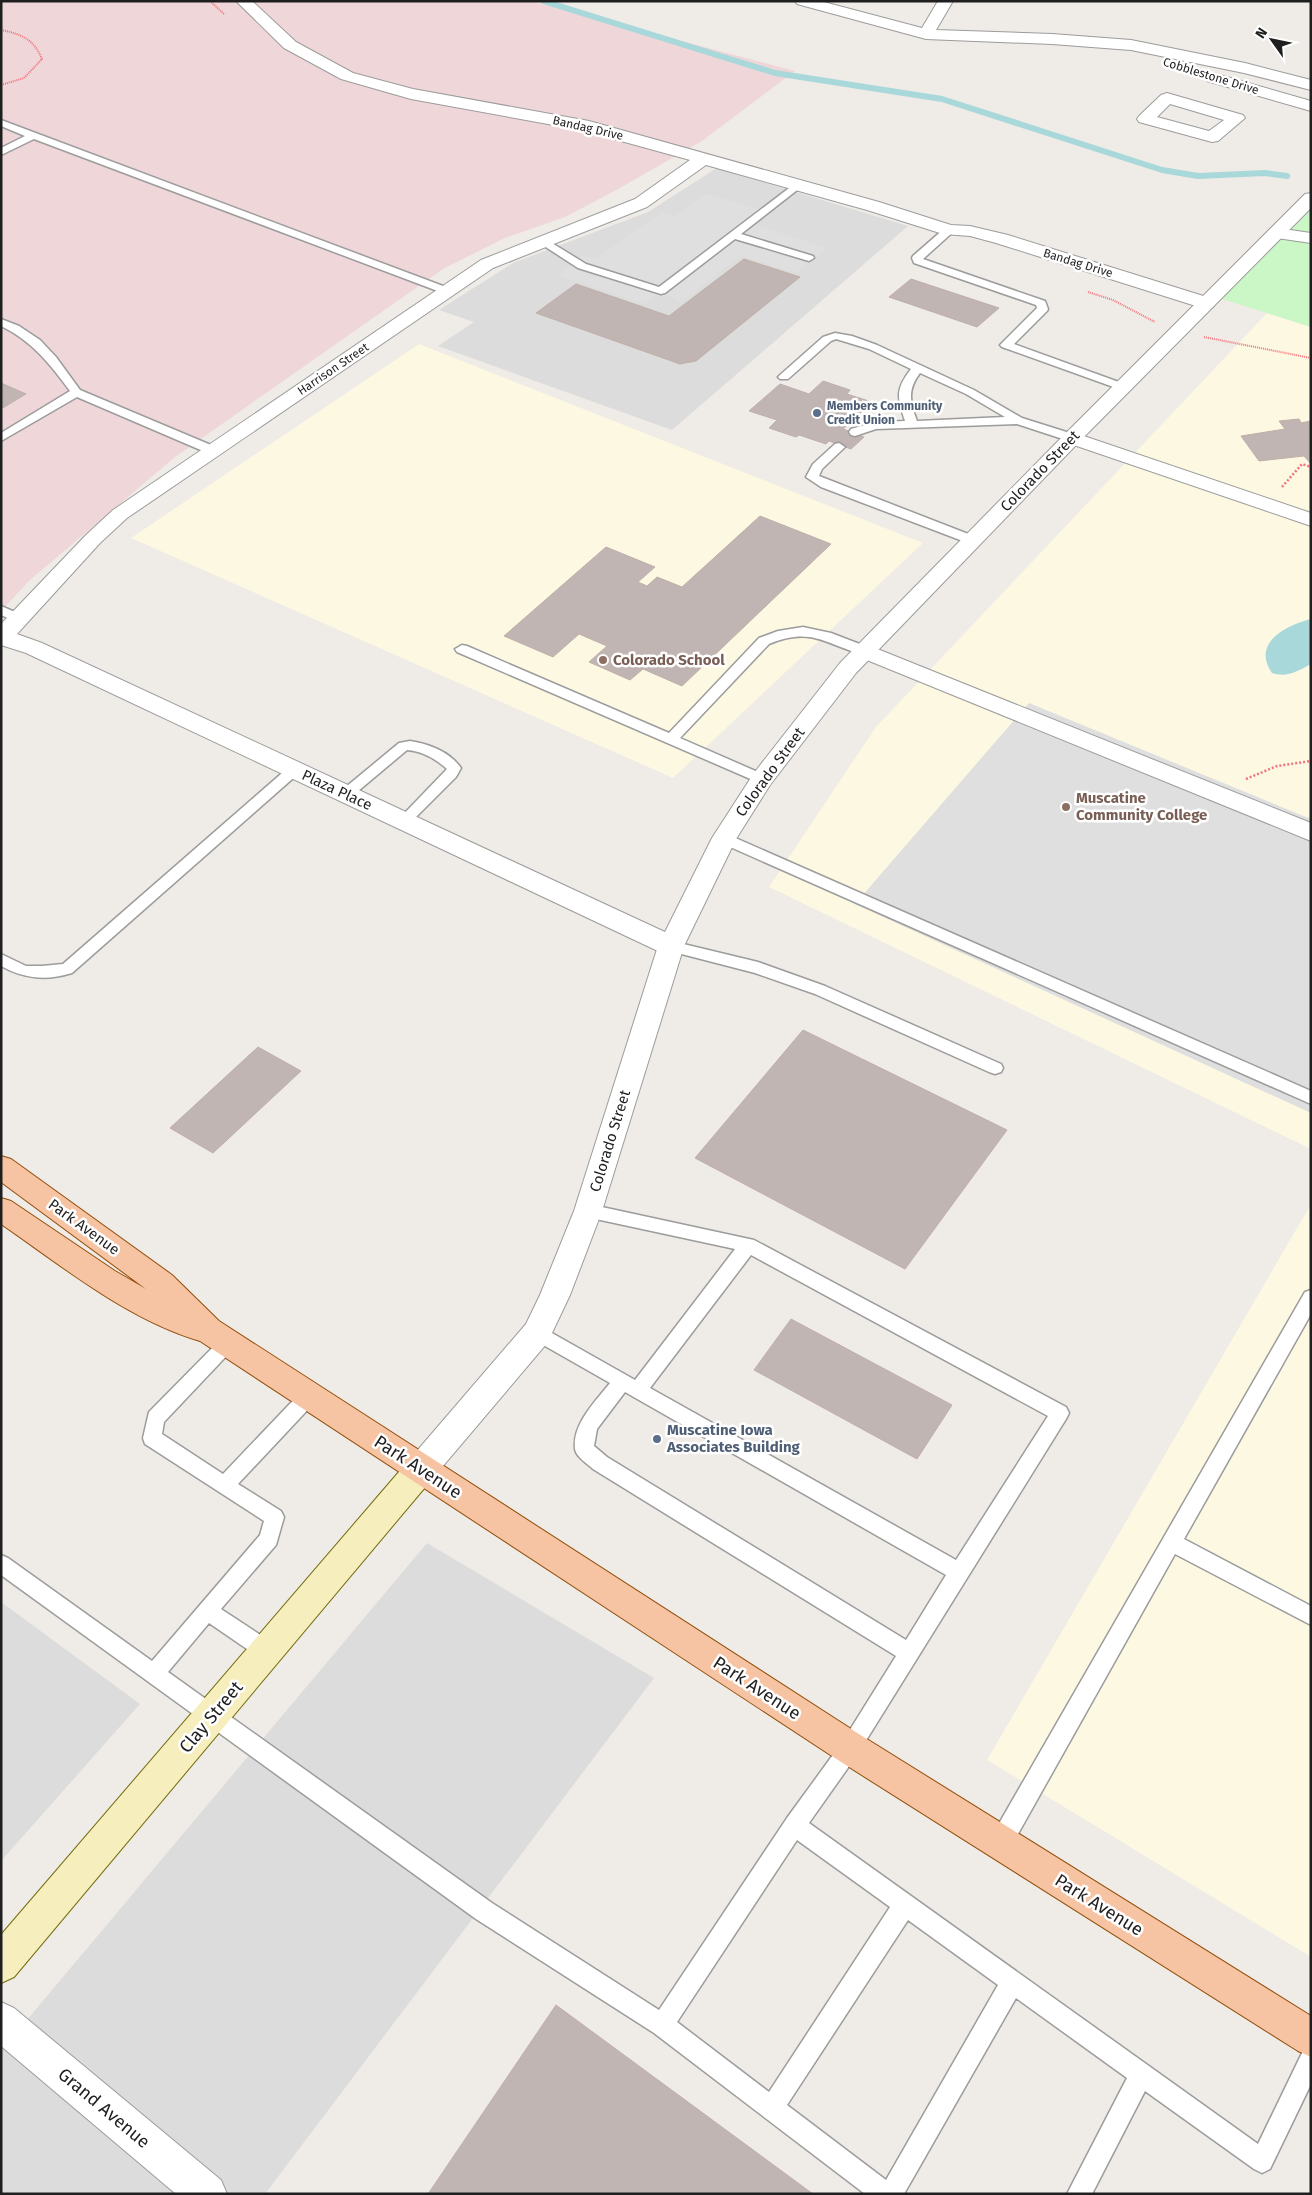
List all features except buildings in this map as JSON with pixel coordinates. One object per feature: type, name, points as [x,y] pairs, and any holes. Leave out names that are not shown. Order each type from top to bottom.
[{"type":"main road","name":"Park Avenue","points":[[1,1167],[162,1284],[218,1337],[850,1748],[1311,2038]]},
{"type":"main road","name":"Park Avenue","points":[[1,1209],[105,1280],[179,1322],[218,1337]]},
{"type":"main road","name":"Clay Street","points":[[1,1964],[421,1469]]},
{"type":"street","name":"Bandag Drive","points":[[243,1],[290,46],[346,76],[411,94],[583,125],[704,158],[949,230],[992,250],[1200,309]]},
{"type":"street","name":"Cobblestone Drive","points":[[802,1],[926,34],[1052,39],[1131,45],[1245,68],[1311,85]]},
{"type":"street","points":[[926,34],[946,1]]},
{"type":"street","name":"Cobblestone Drive","points":[[1112,45],[1228,83],[1311,106]]},
{"type":"street","points":[[1199,107],[1245,68]]},
{"type":"street","name":"Harrison Street","points":[[2,637],[93,539],[120,514],[487,264],[641,202],[704,158]]},
{"type":"street","name":"Colorado Street","points":[[421,1469],[537,1333],[555,1296],[588,1211],[671,946],[724,838],[762,779],[848,668],[1072,438],[1311,198]]},
{"type":"street","points":[[1276,233],[1311,238]]},
{"type":"street","points":[[1072,438],[1311,520]]},
{"type":"street","name":"Plaza Place","points":[[2,637],[34,648],[671,946]]},
{"type":"street","points":[[865,651],[1311,833]]},
{"type":"street","name":"Grand Avenue","points":[[1,2021],[207,2194]]},
{"type":"lane","points":[[1,123],[447,291]]},
{"type":"lane","points":[[1,152],[34,135]]},
{"type":"lane","points":[[543,242],[582,266],[662,291],[797,185]]},
{"type":"lane","points":[[949,230],[917,258],[918,261],[1041,303],[1043,309],[1006,345],[1123,387]]},
{"type":"lane","points":[[734,235],[809,258]]},
{"type":"lane","points":[[1,322],[17,328],[45,348],[76,392],[214,451]]},
{"type":"lane","points":[[784,377],[827,339],[835,336],[848,338],[873,347],[970,392],[1018,420],[1072,438]]},
{"type":"lane","points":[[912,424],[903,398],[905,384],[918,368]]},
{"type":"lane","points":[[1,438],[76,392]]},
{"type":"lane","points":[[854,432],[875,426],[1018,420]]},
{"type":"lane","points":[[839,446],[817,467],[812,477],[825,484],[972,540]]},
{"type":"lane","points":[[1,610],[19,619]]},
{"type":"lane","points":[[672,740],[764,640],[782,632],[796,630],[813,632],[865,651]]},
{"type":"lane","points":[[462,649],[762,779]]},
{"type":"lane","points":[[346,794],[404,746],[413,745],[448,761],[454,768],[451,774],[404,821]]},
{"type":"lane","points":[[1,959],[23,971],[42,972],[67,969],[294,770]]},
{"type":"lane","points":[[724,838],[1311,1098]]},
{"type":"lane","points":[[671,946],[758,968],[811,986],[995,1068]]},
{"type":"lane","points":[[588,1211],[748,1245],[1060,1413],[850,1748],[794,1825],[662,2025]]},
{"type":"lane","points":[[748,1245],[631,1385],[588,1426],[584,1449],[600,1463],[909,1654]]},
{"type":"lane","points":[[1001,1842],[1311,1297]]},
{"type":"lane","points":[[537,1333],[959,1572]]},
{"type":"lane","points":[[153,1674],[269,1539],[274,1517],[152,1438],[156,1418],[218,1337]]},
{"type":"lane","points":[[224,1486],[309,1396]]},
{"type":"lane","points":[[1172,1542],[1311,1616]]},
{"type":"lane","points":[[1,1564],[484,1911],[662,2025],[885,2194]]},
{"type":"lane","points":[[207,1611],[267,1651]]},
{"type":"lane","points":[[794,1825],[1262,2161],[1311,2059]]},
{"type":"lane","points":[[772,2108],[905,1904]]},
{"type":"lane","points":[[891,2194],[1013,1981]]},
{"type":"lane","points":[[1079,2194],[1141,2074]]},
{"type":"path","points":[[1,30],[17,33],[37,44],[42,59],[24,78],[1,85]]},
{"type":"path","points":[[1209,339],[1311,358]]},
{"type":"path","points":[[1266,504],[1302,464],[1311,467]]},
{"type":"path","points":[[1226,798],[1237,785],[1262,769],[1292,762],[1311,761]]},
{"type":"shaded area","points":[[1,1],[530,1],[795,71],[702,141],[620,188],[565,217],[505,238],[443,269],[175,457],[30,580],[1,611]]},
{"type":"shaded area","points":[[717,168],[908,226],[672,430],[438,346],[474,322],[439,310],[513,263],[648,212]]},
{"type":"shaded area","points":[[706,194],[771,212],[756,225],[828,248],[796,273],[741,256],[682,302],[667,296],[656,296],[644,304],[557,275],[585,255],[595,259],[662,212],[675,216]]},
{"type":"shaded area","name":"Muscatine Community College","points":[[1267,313],[1311,327],[1311,1149],[769,887],[876,727]]},
{"type":"shaded area","name":"Colorado School","points":[[419,344],[923,543],[673,778],[131,538]]},
{"type":"shaded area","points":[[1029,703],[1311,819],[1311,1113],[855,904]]},
{"type":"shaded area","points":[[1311,1204],[1311,1957],[987,1760]]},
{"type":"shaded area","points":[[427,1543],[654,1678],[265,2194],[1,2194],[1,2051]]},
{"type":"shaded area","points":[[1,1602],[140,1704],[1,1861]]},
{"type":"green space","points":[[1311,200],[1311,327],[1216,297]]},
{"type":"water","points":[[1311,619],[1311,664],[1288,674],[1272,673],[1267,662],[1266,653],[1274,637],[1291,626]]},
{"type":"waterway","points":[[543,1],[775,73],[942,99],[1162,170],[1198,176],[1265,173],[1287,176]]},
{"type":"place","name":"Members Community Credit Union","points":[[817,413]]},
{"type":"place","name":"Colorado School","points":[[603,660]]},
{"type":"place","name":"Muscatine Community College","points":[[1066,807]]},
{"type":"place","name":"Muscatine Iowa Associates Building","points":[[657,1439]]}]
